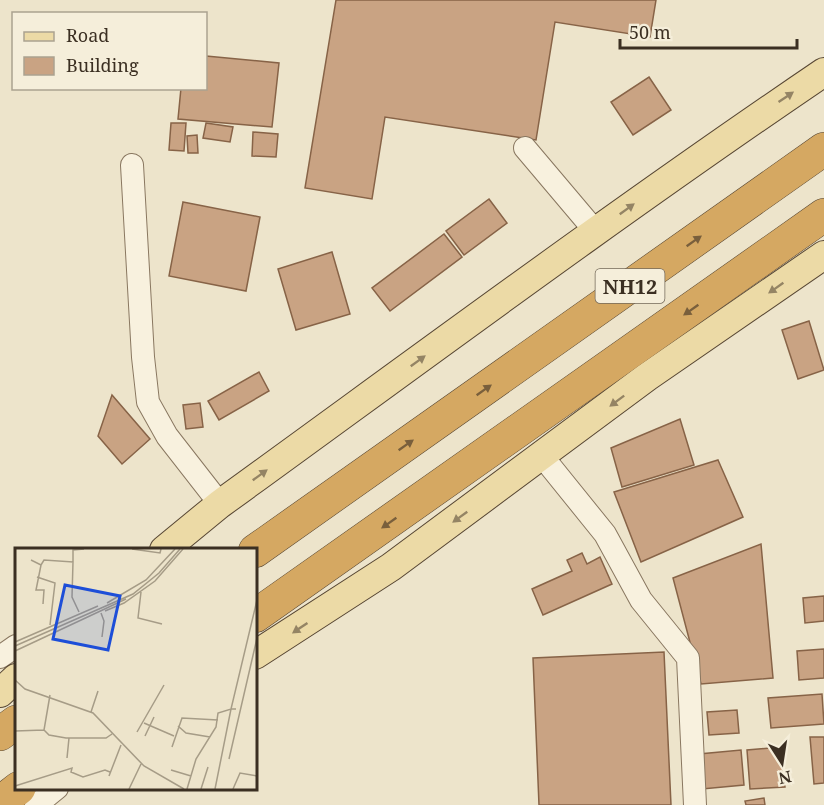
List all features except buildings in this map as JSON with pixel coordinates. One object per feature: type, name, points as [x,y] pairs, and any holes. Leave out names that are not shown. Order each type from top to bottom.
[{"type":"highway","name":"NH12","points":[[256,550],[824,149]]},
{"type":"highway","name":"NH12","points":[[256,615],[472,466],[824,215]]},
{"type":"highway","points":[[0,734],[15,723]]},
{"type":"highway","points":[[2,804],[18,790]]},
{"type":"main road","points":[[166,548],[220,504],[707,151],[824,72]]},
{"type":"main road","points":[[256,654],[391,567],[647,377],[824,255]]},
{"type":"main road","points":[[0,693],[15,679]]},
{"type":"main road","points":[[2,804],[29,790]]},
{"type":"street","points":[[525,148],[596,232]]},
{"type":"street","points":[[132,165],[143,357],[148,402],[167,436],[220,504]]},
{"type":"street","points":[[542,456],[604,534],[641,600],[688,658],[696,805]]},
{"type":"street","points":[[0,657],[15,647]]},
{"type":"street","points":[[36,805],[56,790]]}]
